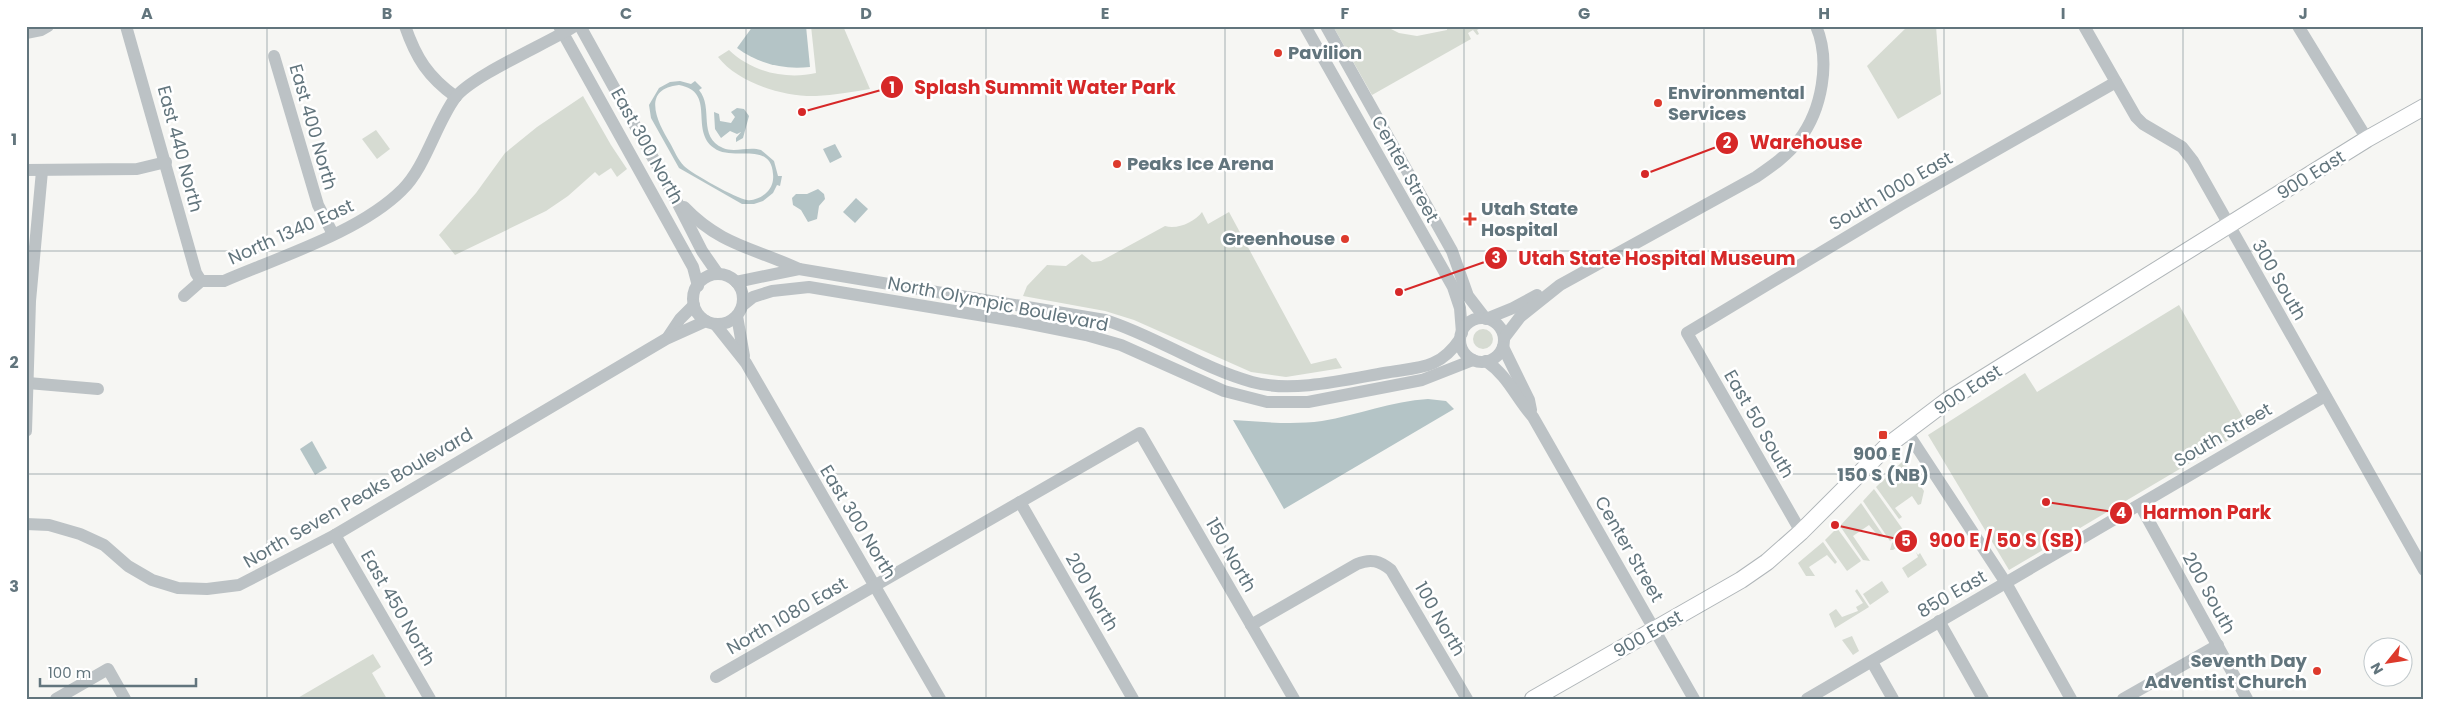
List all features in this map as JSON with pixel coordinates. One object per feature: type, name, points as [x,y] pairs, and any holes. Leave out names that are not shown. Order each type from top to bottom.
[{"type":"main road","name":"900 East","points":[[1533,699],[1741,580],[1801,532],[1887,446],[1948,400],[2367,139],[2424,107]]},
{"type":"street","points":[[26,33],[41,30],[48,26]]},
{"type":"street","name":"East 440 North","points":[[126,26],[196,273],[201,281]]},
{"type":"street","points":[[405,26],[421,65],[444,89],[456,97]]},
{"type":"street","name":"North 1340 East","points":[[201,281],[224,281],[355,225],[404,189],[425,155],[456,97],[479,79],[561,30],[575,26]]},
{"type":"street","name":"East 300 North","points":[[580,26],[674,196],[702,251],[718,274]]},
{"type":"street","name":"Center Street","points":[[1305,26],[1453,287],[1460,308],[1461,336]]},
{"type":"street","name":"Center Street","points":[[1326,26],[1452,251],[1468,296],[1485,318]]},
{"type":"street","points":[[1560,285],[1525,312],[1503,342],[1496,356],[1480,361],[1464,352],[1461,336],[1468,323],[1485,318],[1560,285],[1756,177],[1779,161],[1799,140],[1812,119],[1819,97],[1823,67],[1816,26]]},
{"type":"street","name":"300 South","points":[[2084,26],[2136,117],[2143,124],[2182,147],[2193,161],[2424,570]]},
{"type":"street","points":[[2298,26],[2367,139]]},
{"type":"street","name":"East 300 North","points":[[561,30],[689,258],[698,286]]},
{"type":"street","name":"East 400 North","points":[[274,56],[318,205],[333,234]]},
{"type":"street","name":"South 1000 East","points":[[1687,333],[1900,205],[2116,82]]},
{"type":"street","points":[[1357,119],[1374,110]]},
{"type":"street","points":[[26,170],[137,169],[166,162]]},
{"type":"street","points":[[26,431],[28,301],[42,171]]},
{"type":"street","points":[[674,196],[698,222],[724,239],[799,269]]},
{"type":"street","points":[[1420,230],[1435,221]]},
{"type":"street","name":"North Olympic Boulevard","points":[[736,282],[799,269],[1105,320],[1126,327],[1225,373],[1254,383],[1275,386],[1352,379],[1414,368],[1445,359],[1461,336]]},
{"type":"street","points":[[718,274],[727,276],[736,282],[743,296],[740,310],[730,322],[710,322],[698,313],[694,305],[698,286],[710,276],[718,274]]},
{"type":"street","points":[[184,296],[201,281]]},
{"type":"street","name":"North Olympic Boulevard","points":[[740,310],[753,297],[772,291],[809,288],[1015,321],[1086,335],[1121,345],[1224,391],[1267,402],[1308,402],[1422,380],[1480,361]]},
{"type":"street","name":"North Seven Peaks Boulevard","points":[[666,339],[680,319],[694,305]]},
{"type":"street","name":"East 300 North","points":[[740,310],[740,341],[746,363]]},
{"type":"street","points":[[1485,318],[1498,325],[1503,342]]},
{"type":"street","name":"East 300 North","points":[[710,322],[746,363],[940,699]]},
{"type":"street","name":"North Seven Peaks Boulevard","points":[[26,524],[50,525],[80,534],[104,545],[128,566],[152,580],[178,588],[207,589],[239,585],[335,535],[666,339],[710,322]]},
{"type":"street","name":"East 50 South","points":[[1687,333],[1801,532]]},
{"type":"street","name":"Center Street","points":[[1503,342],[1529,400],[1533,417]]},
{"type":"street","name":"Center Street","points":[[1480,361],[1502,373],[1522,405],[1533,417],[1694,699]]},
{"type":"street","points":[[28,383],[98,389]]},
{"type":"street","name":"South Street","points":[[2140,505],[2325,396]]},
{"type":"street","points":[[1907,432],[2006,583],[2071,699]]},
{"type":"street","name":"150 North","points":[[1020,502],[1140,433],[1294,699]]},
{"type":"street","name":"North 1080 East","points":[[716,677],[1020,502]]},
{"type":"street","name":"200 North","points":[[1020,502],[1134,699]]},
{"type":"street","name":"850 East","points":[[1807,699],[2140,505]]},
{"type":"street","name":"200 South","points":[[2140,505],[2247,699]]},
{"type":"street","name":"East 450 North","points":[[335,535],[430,699]]},
{"type":"street","name":"100 North","points":[[1251,625],[1357,564],[1364,561],[1378,561],[1392,570],[1467,699]]},
{"type":"street","points":[[1939,621],[1983,699]]},
{"type":"street","points":[[2123,699],[2218,645]]},
{"type":"street","points":[[1872,662],[1893,699]]},
{"type":"street","points":[[56,699],[108,669],[125,699]]},
{"type":"shaded area","points":[[753,26],[806,26],[810,67],[781,67],[745,54],[737,48]]},
{"type":"shaded area","points":[[811,26],[843,26],[870,89],[816,96],[790,94],[762,87],[749,81],[737,74],[718,57],[729,50],[748,64],[781,75],[816,73]]},
{"type":"shaded area","points":[[1333,26],[1385,26],[1399,33],[1417,36],[1447,30],[1447,26],[1484,26],[1477,30],[1479,34],[1477,35],[1473,30],[1468,33],[1471,39],[1372,95]]},
{"type":"shaded area","points":[[1908,26],[1936,26],[1941,94],[1898,119],[1867,66]]},
{"type":"shaded area","points":[[680,81],[691,84],[695,81],[702,88],[699,90],[705,105],[708,130],[710,137],[715,143],[728,149],[761,150],[774,161],[778,176],[782,176],[780,186],[777,185],[773,193],[763,201],[754,204],[742,204],[679,168],[651,118],[649,105],[659,88],[670,82]],"holes":[[[679,85],[690,89],[697,95],[700,103],[703,132],[714,148],[722,152],[758,155],[765,158],[771,164],[772,183],[769,190],[763,195],[752,200],[742,199],[695,174],[680,161],[657,117],[656,100],[659,93],[667,88]]]},
{"type":"shaded area","points":[[583,96],[627,169],[617,177],[611,168],[599,176],[595,172],[568,196],[546,211],[455,255],[439,235],[476,193],[505,153],[537,127]]},
{"type":"shaded area","points":[[737,108],[744,109],[749,116],[743,138],[736,142],[736,138],[741,132],[737,134],[730,131],[721,138],[715,129],[714,112],[719,114],[720,121],[731,123],[735,117],[731,112]]},
{"type":"shaded area","points":[[376,130],[390,149],[377,159],[362,139]]},
{"type":"shaded area","points":[[835,144],[842,157],[830,163],[823,149]]},
{"type":"shaded area","points":[[818,189],[824,194],[825,199],[819,206],[817,219],[808,222],[801,210],[793,205],[792,198],[796,194],[807,194]]},
{"type":"shaded area","points":[[856,198],[868,209],[855,223],[843,212]]},
{"type":"shaded area","points":[[1202,212],[1208,224],[1229,212],[1311,364],[1336,358],[1342,368],[1286,377],[1251,372],[1134,320],[1105,311],[1023,296],[1027,286],[1047,265],[1066,266],[1082,254],[1092,262],[1101,261],[1165,226],[1175,227],[1190,222]]},
{"type":"shaded area","points":[[2179,305],[2249,428],[2009,570],[1928,435],[2025,373],[2037,392]]},
{"type":"shaded area","points":[[1483,329],[1490,332],[1493,339],[1490,346],[1483,349],[1476,346],[1473,339],[1476,332]]},
{"type":"shaded area","points":[[1428,399],[1446,401],[1454,409],[1284,509],[1233,420],[1278,423],[1322,421],[1401,402]]},
{"type":"shaded area","points":[[312,441],[327,468],[315,475],[300,449]]},
{"type":"shaded area","points":[[1903,461],[1924,491],[1921,504],[1918,505],[1912,496],[1895,508],[1902,517],[1899,519],[1876,487]]},
{"type":"shaded area","points":[[1874,489],[1904,531],[1890,541],[1863,501]]},
{"type":"shaded area","points":[[1861,503],[1883,535],[1879,537],[1869,525],[1853,536],[1870,561],[1863,560],[1840,526]]},
{"type":"shaded area","points":[[1837,528],[1861,561],[1847,571],[1825,540]]},
{"type":"shaded area","points":[[1910,532],[1915,532],[1917,535],[1890,550],[1892,543]]},
{"type":"shaded area","points":[[1823,542],[1837,562],[1835,564],[1827,555],[1809,567],[1815,576],[1806,576],[1798,563]]},
{"type":"shaded area","points":[[1916,552],[1918,555],[1920,553],[1927,565],[1908,578],[1902,568],[1918,557]]},
{"type":"shaded area","points":[[1882,581],[1889,592],[1870,605],[1863,594]]},
{"type":"shaded area","points":[[1857,589],[1869,607],[1835,628],[1829,614],[1836,609],[1842,617],[1858,611],[1856,607],[1863,603],[1855,591]]},
{"type":"shaded area","points":[[1852,636],[1859,651],[1853,655],[1842,640]]},
{"type":"shaded area","points":[[373,654],[381,667],[372,673],[387,699],[296,699]]},
{"type":"place","name":"Pavilion","points":[[1278,53]]},
{"type":"place","name":"Environmental Services","points":[[1658,103]]},
{"type":"place","name":"Splash Summit Water Park","points":[[802,112]]},
{"type":"place","name":"Peaks Ice Arena","points":[[1117,164]]},
{"type":"place","name":"Warehouse","points":[[1645,174]]},
{"type":"place","name":"Utah State Hospital","points":[[1470,219]]},
{"type":"place","name":"Greenhouse","points":[[1345,239]]},
{"type":"place","name":"Utah State Hospital Museum","points":[[1399,292]]},
{"type":"place","name":"900 E / 150 S (NB)","points":[[1883,435]]},
{"type":"place","name":"Harmon Park","points":[[2046,502]]},
{"type":"place","name":"900 E / 50 S (SB)","points":[[1835,525]]},
{"type":"place","name":"Seventh Day Adventist Church","points":[[2317,671]]}]
